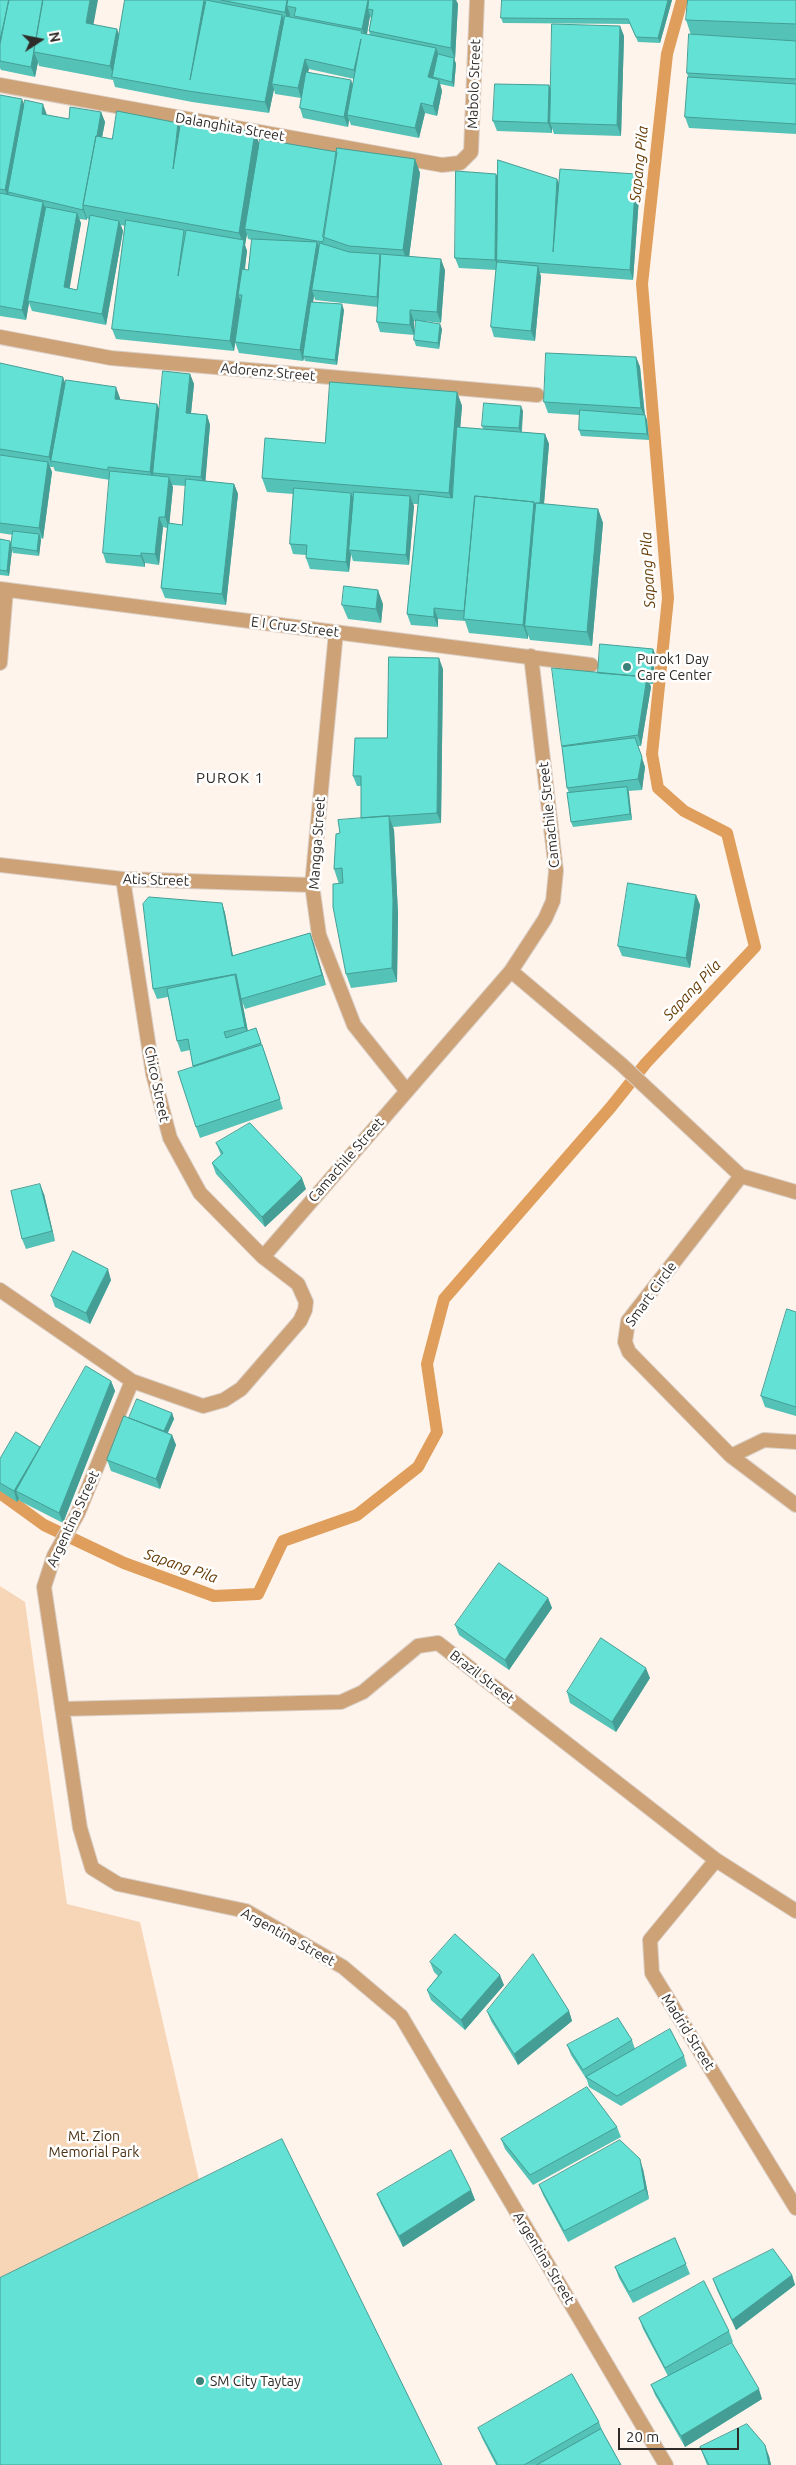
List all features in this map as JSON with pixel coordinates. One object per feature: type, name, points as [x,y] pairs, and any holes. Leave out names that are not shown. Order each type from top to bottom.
[{"type":"street","name":"Mabolo Street","points":[[460,163],[471,152],[477,0]]},
{"type":"street","name":"Dalanghita Street","points":[[0,85],[442,165],[460,163]]},
{"type":"street","name":"Adorenz Street","points":[[0,337],[111,358],[537,395]]},
{"type":"street","name":"E I Cruz Street","points":[[3,589],[591,665]]},
{"type":"street","points":[[0,663],[3,589]]},
{"type":"street","name":"Mangga Street","points":[[336,632],[312,886],[319,935],[354,1025],[406,1090]]},
{"type":"street","name":"Camachile Street","points":[[263,1257],[406,1090],[512,972],[534,939],[553,901],[556,871],[531,656]]},
{"type":"street","name":"Atis Street","points":[[0,865],[123,879],[312,886]]},
{"type":"street","name":"Chico Street","points":[[123,879],[153,1074],[170,1138],[200,1193],[263,1257]]},
{"type":"street","points":[[512,972],[621,1064],[741,1176],[796,1192]]},
{"type":"street","name":"Smart Circle","points":[[741,1176],[628,1321],[625,1330],[625,1342],[629,1352],[731,1456],[796,1505]]},
{"type":"street","points":[[0,1290],[132,1381],[203,1406],[224,1400],[241,1388],[300,1321],[305,1310],[303,1293],[298,1284],[263,1257]]},
{"type":"street","name":"Argentina Street","points":[[132,1381],[78,1513],[54,1556],[44,1588],[80,1828],[92,1868],[118,1884],[246,1910],[343,1967],[401,2016],[666,2465]]},
{"type":"street","points":[[731,1456],[764,1440],[796,1442]]},
{"type":"street","name":"Brazil Street","points":[[62,1709],[341,1702],[363,1692],[418,1646],[438,1643],[716,1860],[796,1911]]},
{"type":"street","name":"Madrid Street","points":[[716,1860],[650,1940],[652,1973],[796,2208]]},
{"type":"green space","name":"Mt. Zion Memorial Park","points":[[0,1586],[25,1602],[67,1904],[140,1922],[203,2197],[0,2298]]},
{"type":"building","points":[[0,0],[9,0],[0,40]]},
{"type":"building","points":[[9,0],[43,0],[31,67],[0,61],[0,45]]},
{"type":"building","points":[[43,0],[90,0],[86,23],[117,29],[110,66],[34,52]]},
{"type":"building","points":[[125,0],[204,0],[190,80],[206,0],[282,15],[265,102],[188,91],[112,77]]},
{"type":"building","points":[[221,0],[287,0],[285,12]]},
{"type":"building","points":[[288,0],[368,0],[362,29],[294,16],[296,8],[287,6]]},
{"type":"building","points":[[369,0],[453,0],[451,48],[369,31],[373,10],[368,9]]},
{"type":"building","points":[[502,0],[668,0],[658,38],[636,37],[628,19],[501,18]]},
{"type":"building","points":[[688,0],[796,0],[796,24],[686,20]]},
{"type":"building","points":[[285,16],[436,48],[428,77],[439,80],[433,106],[421,103],[415,128],[347,115],[361,39],[354,70],[305,59],[298,88],[272,84]]},
{"type":"building","points":[[552,24],[620,26],[617,125],[550,123]]},
{"type":"building","points":[[689,34],[796,41],[796,79],[687,73]]},
{"type":"building","points":[[438,54],[454,58],[452,82],[433,77]]},
{"type":"building","points":[[306,72],[351,80],[344,117],[300,108]]},
{"type":"building","points":[[688,77],[796,84],[796,124],[685,117]]},
{"type":"building","points":[[495,84],[549,85],[548,123],[493,121]]},
{"type":"building","points":[[0,95],[22,99],[5,190],[0,189]]},
{"type":"building","points":[[25,100],[43,104],[42,114],[69,119],[70,107],[101,112],[83,210],[8,192]]},
{"type":"building","points":[[117,111],[178,123],[173,169],[181,120],[255,132],[239,233],[83,205],[96,136],[112,139]]},
{"type":"building","points":[[260,139],[337,152],[323,242],[245,229]]},
{"type":"building","points":[[337,148],[415,159],[403,250],[349,246],[323,237]]},
{"type":"building","points":[[498,160],[557,179],[553,252],[560,169],[636,174],[630,270],[497,260]]},
{"type":"building","points":[[456,171],[496,174],[495,260],[455,258]]},
{"type":"building","points":[[0,193],[43,202],[22,310],[0,306]]},
{"type":"building","points":[[46,207],[77,213],[64,287],[77,290],[90,215],[119,221],[102,314],[28,301]]},
{"type":"building","points":[[126,220],[184,230],[178,276],[186,230],[244,240],[230,341],[112,329]]},
{"type":"building","points":[[252,239],[317,242],[300,350],[235,342],[242,295],[238,295],[242,269],[248,270]]},
{"type":"building","points":[[320,243],[349,252],[380,254],[377,297],[312,290]]},
{"type":"building","points":[[381,254],[441,259],[437,312],[410,310],[410,325],[377,322]]},
{"type":"building","points":[[497,262],[538,266],[531,331],[491,327]]},
{"type":"building","points":[[311,302],[342,304],[335,360],[303,356]]},
{"type":"building","points":[[416,320],[440,324],[438,343],[414,340]]},
{"type":"building","points":[[546,353],[636,357],[641,408],[544,402]]},
{"type":"building","points":[[0,363],[63,377],[49,457],[0,449]]},
{"type":"building","points":[[163,371],[190,374],[186,413],[207,415],[201,477],[153,473]]},
{"type":"building","points":[[66,380],[116,387],[115,399],[157,404],[150,472],[108,467],[108,470],[51,461]]},
{"type":"building","points":[[330,382],[457,392],[449,493],[262,478],[265,438],[325,443]]},
{"type":"building","points":[[484,403],[521,406],[519,428],[482,426]]},
{"type":"building","points":[[580,410],[645,415],[647,434],[579,430]]},
{"type":"building","points":[[457,427],[545,434],[540,503],[535,504],[534,502],[475,496],[464,611],[434,608],[434,617],[407,614],[419,494],[452,498]]},
{"type":"building","points":[[0,455],[48,462],[39,528],[0,523]]},
{"type":"building","points":[[110,471],[169,477],[165,517],[159,517],[155,554],[141,553],[141,556],[103,553]]},
{"type":"building","points":[[186,479],[234,484],[222,594],[161,588],[168,523],[182,525]]},
{"type":"building","points":[[294,488],[351,493],[346,562],[306,558],[307,545],[290,544]]},
{"type":"building","points":[[354,492],[410,496],[406,555],[349,550]]},
{"type":"building","points":[[475,496],[534,502],[523,625],[464,619]]},
{"type":"building","points":[[536,503],[598,509],[587,632],[525,626]]},
{"type":"building","points":[[13,531],[39,534],[37,551],[11,547]]},
{"type":"building","points":[[0,539],[10,541],[7,571],[0,570]]},
{"type":"building","points":[[344,586],[378,590],[376,609],[342,605]]},
{"type":"building","name":"Purok1 Day Care Center","points":[[600,644],[653,649],[651,679],[647,677],[598,673]]},
{"type":"building","points":[[389,657],[439,658],[437,813],[361,818],[361,776],[353,776],[355,738],[387,738]]},
{"type":"building","points":[[552,668],[647,677],[638,735],[562,746]]},
{"type":"building","points":[[635,738],[642,757],[638,779],[567,788],[562,747]]},
{"type":"building","points":[[627,787],[630,814],[571,822],[567,793]]},
{"type":"building","points":[[389,816],[393,900],[392,968],[346,974],[333,907],[333,884],[343,883],[342,868],[334,869],[336,834],[340,833],[338,820]]},
{"type":"building","points":[[628,883],[696,895],[686,958],[618,946]]},
{"type":"building","points":[[149,897],[222,903],[232,956],[310,933],[322,975],[241,999],[236,974],[153,989],[143,904]]},
{"type":"building","points":[[235,975],[245,1027],[224,1032],[226,1038],[256,1028],[261,1043],[193,1066],[188,1039],[177,1041],[167,989]]},
{"type":"building","points":[[262,1045],[280,1099],[196,1127],[178,1072]]},
{"type":"building","points":[[250,1123],[302,1178],[262,1217],[212,1163],[223,1153],[216,1143]]},
{"type":"building","points":[[40,1184],[52,1231],[22,1239],[11,1191]]},
{"type":"building","points":[[73,1251],[108,1269],[86,1313],[51,1296]]},
{"type":"building","points":[[787,1309],[796,1312],[796,1407],[761,1396]]},
{"type":"building","points":[[86,1366],[111,1381],[59,1513],[16,1491]]},
{"type":"building","points":[[137,1399],[172,1413],[164,1431],[129,1418]]},
{"type":"building","points":[[124,1416],[172,1435],[156,1479],[107,1460]]},
{"type":"building","points":[[16,1432],[40,1447],[14,1491],[0,1483],[0,1459]]},
{"type":"building","points":[[499,1563],[548,1598],[505,1660],[455,1625]]},
{"type":"building","points":[[601,1638],[646,1668],[612,1722],[567,1692]]},
{"type":"building","points":[[455,1934],[500,1975],[461,2020],[427,1990],[442,1972],[430,1962]]},
{"type":"building","points":[[533,1954],[569,2011],[514,2054],[487,2011]]},
{"type":"building","points":[[618,2018],[632,2040],[583,2070],[567,2045]]},
{"type":"building","points":[[670,2029],[684,2056],[617,2096],[586,2077]]},
{"type":"building","points":[[587,2087],[617,2127],[530,2175],[501,2139]]},
{"type":"building","name":"SM City Taytay","points":[[282,2139],[442,2465],[0,2465],[0,2278]]},
{"type":"building","points":[[620,2140],[640,2159],[645,2189],[564,2231],[539,2185]]},
{"type":"building","points":[[451,2150],[471,2190],[399,2236],[377,2194]]},
{"type":"building","points":[[675,2238],[686,2264],[629,2292],[615,2267]]},
{"type":"building","points":[[773,2249],[792,2275],[732,2320],[713,2279]]},
{"type":"building","points":[[704,2281],[729,2331],[665,2368],[639,2318]]},
{"type":"building","points":[[732,2343],[759,2389],[681,2436],[651,2385]]},
{"type":"building","points":[[572,2374],[599,2422],[524,2465],[498,2465],[478,2428]]},
{"type":"building","points":[[747,2424],[765,2445],[769,2465],[709,2465],[700,2447]]},
{"type":"building","points":[[601,2429],[621,2465],[537,2465]]},
{"type":"waterway","name":"Sapang Pila","points":[[0,1493],[44,1525],[124,1563],[214,1596],[258,1594],[283,1541],[357,1515],[418,1467],[437,1432],[427,1364],[444,1299],[611,1107],[646,1063],[755,947],[727,833],[684,811],[658,788],[652,754],[668,598],[642,284],[667,54],[682,0]]},
{"type":"place","name":"Purok1 Day Care Center","points":[[627,667]]},
{"type":"place","name":"SM City Taytay","points":[[200,2381]]},
{"type":"district","name":"PUROK 1","points":[[230,778]]}]
